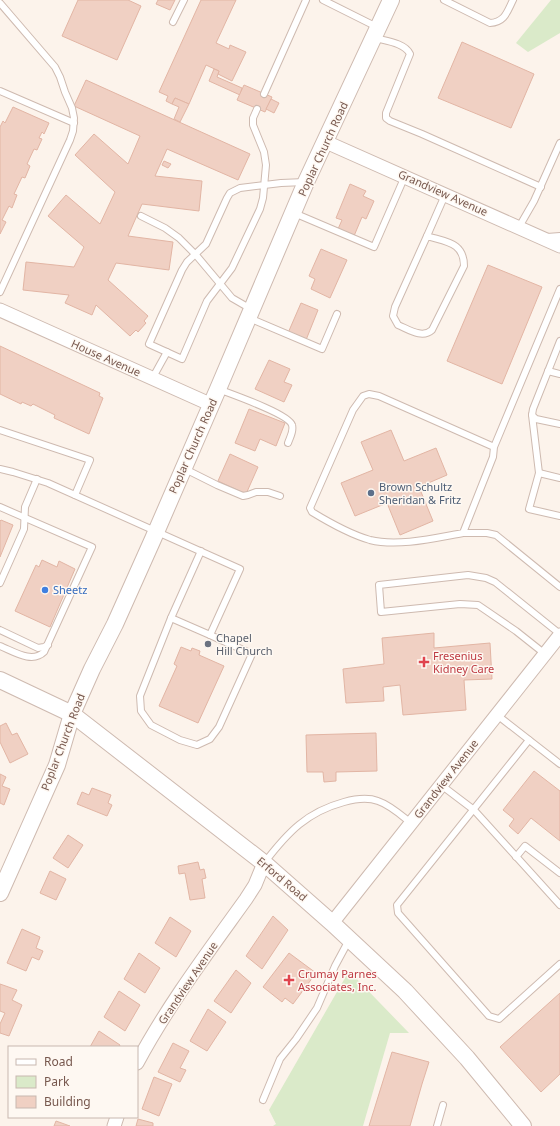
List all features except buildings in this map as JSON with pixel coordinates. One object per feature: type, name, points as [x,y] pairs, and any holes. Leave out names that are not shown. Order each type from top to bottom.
[{"type":"street","name":"Poplar Church Road","points":[[0,893],[57,765],[72,714],[92,669],[115,624],[212,404],[306,182],[391,0]]},
{"type":"street","name":"Grandview Avenue","points":[[326,142],[560,246]]},
{"type":"street","name":"House Avenue","points":[[0,310],[152,379],[212,404]]},
{"type":"street","name":"Grandview Avenue","points":[[332,923],[560,635]]},
{"type":"street","name":"Erford Road","points":[[0,680],[72,714],[264,863],[350,939],[405,991],[462,1052],[523,1126]]},
{"type":"street","name":"Grandview Avenue","points":[[138,1061],[148,1043],[181,993],[246,899],[264,863]]},
{"type":"lane","points":[[173,22],[184,0]]},
{"type":"lane","points":[[264,94],[306,0]]},
{"type":"lane","points":[[323,0],[408,50],[410,54],[386,113],[386,118],[390,122],[422,134],[540,187]]},
{"type":"lane","points":[[444,0],[490,23],[498,22],[506,16],[513,0]]},
{"type":"lane","points":[[0,3],[58,72],[72,108],[74,123],[70,140],[0,292]]},
{"type":"lane","points":[[0,91],[74,123]]},
{"type":"lane","points":[[257,109],[253,122],[265,159],[265,185],[260,209],[232,268],[207,301],[182,359],[149,344],[182,270],[187,262],[206,244],[230,193],[240,188],[265,185],[306,182]]},
{"type":"lane","points":[[519,227],[540,187],[560,143]]},
{"type":"lane","points":[[294,213],[374,247],[405,176]]},
{"type":"lane","points":[[427,236],[457,246],[462,251],[464,266],[432,330],[425,334],[418,333],[398,325],[394,316],[395,307],[445,194]]},
{"type":"lane","points":[[141,216],[173,233],[196,255],[232,298],[251,314],[322,349],[337,314]]},
{"type":"lane","points":[[541,237],[560,236]]},
{"type":"lane","points":[[463,533],[493,457],[494,447],[560,289]]},
{"type":"lane","points":[[560,341],[533,409],[532,415],[539,473],[529,509],[560,516]]},
{"type":"lane","points":[[152,379],[167,352]]},
{"type":"lane","points":[[548,371],[560,374]]},
{"type":"lane","points":[[218,389],[289,420],[292,424],[293,430],[288,443]]},
{"type":"lane","points":[[494,447],[380,396],[369,394],[363,396],[353,410],[310,508],[312,512],[332,525],[370,540],[387,542],[410,541],[463,533],[487,533],[496,536],[560,587]]},
{"type":"lane","points":[[532,415],[536,419],[560,424]]},
{"type":"lane","points":[[0,430],[90,460],[75,495]]},
{"type":"lane","points":[[183,468],[243,496],[248,496],[256,492],[268,492],[280,496]]},
{"type":"lane","points":[[0,469],[37,479],[240,568],[210,635]]},
{"type":"lane","points":[[539,473],[560,478]]},
{"type":"lane","points":[[0,583],[24,528],[25,508],[37,479]]},
{"type":"lane","points":[[0,507],[92,547],[49,643],[41,656],[31,658],[0,646]]},
{"type":"lane","points":[[171,618],[252,654],[219,727],[210,739],[197,745],[180,740],[150,725],[141,711],[140,696],[171,618],[201,551]]},
{"type":"lane","points":[[545,654],[516,631],[478,605],[460,604],[382,612],[380,585],[468,576],[486,578],[494,582],[560,635]]},
{"type":"lane","points":[[0,630],[38,648],[44,648],[49,643]]},
{"type":"lane","points":[[497,715],[560,764]]},
{"type":"lane","points":[[529,740],[397,905],[398,913],[489,1016],[499,1019],[560,964]]},
{"type":"lane","points":[[441,785],[474,810],[516,857],[559,901]]},
{"type":"lane","points":[[264,863],[296,826],[310,815],[331,805],[363,798],[376,800],[386,804],[411,823]]},
{"type":"lane","points":[[516,857],[526,846],[560,872]]},
{"type":"lane","points":[[263,1100],[280,1059],[296,1039],[316,1008],[335,966],[350,939]]},
{"type":"lane","points":[[437,1126],[443,1105]]},
{"type":"green space","points":[[551,0],[560,0],[560,33],[528,52],[516,43]]},
{"type":"green space","points":[[349,971],[409,1033],[390,1033],[363,1126],[273,1126],[276,1124],[269,1110]]},
{"type":"place","name":"Brown Schultz Sheridan & Fritz","points":[[371,493]]},
{"type":"place","name":"Sheetz","points":[[45,590]]},
{"type":"place","name":"Chapel Hill Church","points":[[208,644]]},
{"type":"place","name":"Fresenius Kidney Care","points":[[424,662]]},
{"type":"place","name":"Crumay Parnes Associates, Inc.","points":[[289,980]]}]
